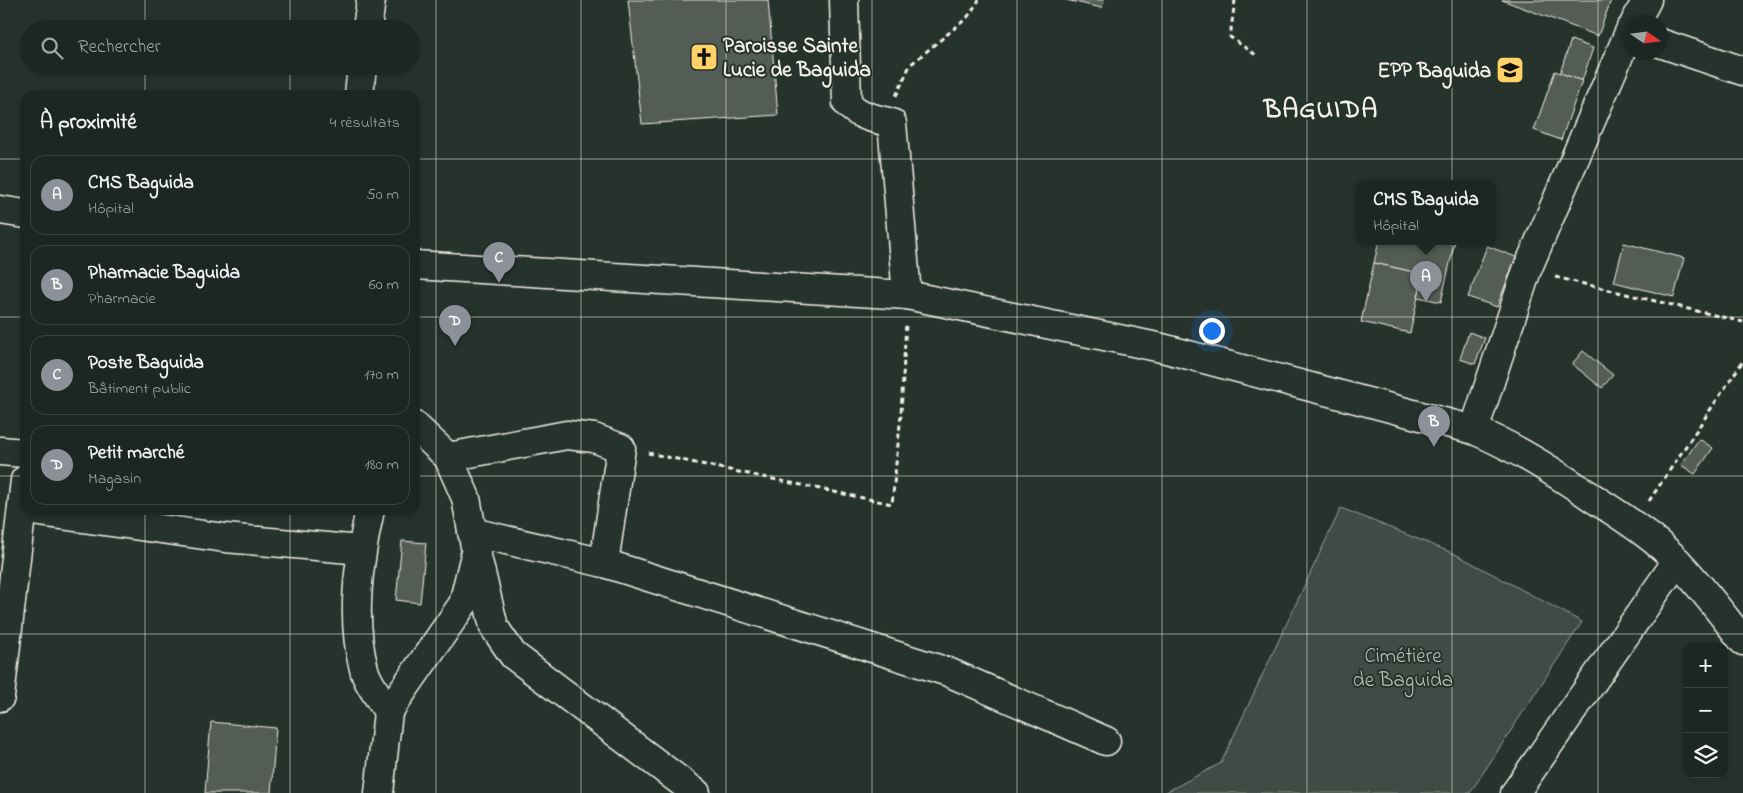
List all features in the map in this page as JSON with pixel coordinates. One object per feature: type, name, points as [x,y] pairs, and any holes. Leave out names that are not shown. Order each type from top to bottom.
[{"type":"street","points":[[369,20],[371,0]]},
{"type":"street","points":[[844,0],[847,103],[853,110],[862,114],[892,123],[907,294]]},
{"type":"street","points":[[1639,15],[1647,0]]},
{"type":"street","points":[[1668,46],[1743,71]]},
{"type":"street","points":[[1474,430],[1528,270],[1623,49]]},
{"type":"street","points":[[360,90],[361,75]]},
{"type":"street","points":[[0,210],[20,213]]},
{"type":"street","points":[[420,265],[907,294],[1162,348],[1474,430],[1509,445],[1541,463],[1633,524],[1677,561],[1743,641]]},
{"type":"street","points":[[420,431],[448,457],[466,498],[474,542],[494,626],[513,655],[696,793]]},
{"type":"street","points":[[448,457],[567,435],[594,438],[621,448],[604,563]]},
{"type":"street","points":[[0,451],[20,453]]},
{"type":"street","points":[[0,697],[23,515]]},
{"type":"street","points":[[60,515],[225,538],[361,550]]},
{"type":"street","points":[[369,515],[361,550],[356,618],[364,670],[388,712]]},
{"type":"street","points":[[474,542],[604,563],[948,672],[1106,741]]},
{"type":"street","points":[[380,793],[388,712],[463,604],[474,542]]},
{"type":"street","points":[[1515,793],[1677,561]]},
{"type":"path","points":[[910,65],[967,18],[979,0]]},
{"type":"path","points":[[1235,0],[1230,37],[1256,55]]},
{"type":"path","points":[[1528,270],[1743,322]]},
{"type":"path","points":[[621,448],[892,504],[901,414],[907,294]]},
{"type":"path","points":[[1633,524],[1662,484],[1743,361]]},
{"type":"green space","name":"Cimétière de Baguida","points":[[1341,508],[1455,554],[1582,622],[1470,793],[1164,793],[1221,763]]},
{"type":"building","name":"Paroisse Sainte Lucie de Baguida","points":[[628,0],[768,0],[778,115],[642,124]]},
{"type":"building","points":[[1066,0],[1104,0],[1102,8]]},
{"type":"building","points":[[1502,0],[1611,0],[1598,36]]},
{"type":"building","points":[[1571,40],[1593,48],[1582,81],[1560,73]]},
{"type":"building","points":[[1555,71],[1582,81],[1561,140],[1534,130]]},
{"type":"building","points":[[1624,243],[1684,258],[1674,297],[1614,282]]},
{"type":"building","points":[[1378,245],[1454,245],[1441,302],[1418,297],[1423,274],[1374,263]]},
{"type":"building","points":[[1487,246],[1516,257],[1497,307],[1468,297]]},
{"type":"building","points":[[1374,263],[1423,274],[1410,333],[1361,322]]},
{"type":"building","points":[[1469,332],[1485,338],[1475,364],[1460,359]]},
{"type":"building","points":[[1583,351],[1613,375],[1602,388],[1572,364]]},
{"type":"building","points":[[1699,439],[1713,448],[1695,474],[1681,465]]},
{"type":"building","points":[[402,541],[426,543],[420,603],[396,600]]},
{"type":"building","points":[[211,722],[276,728],[271,793],[205,793]]},
{"type":"place","name":"Paroisse Sainte Lucie de Baguida","points":[[704,57]]},
{"type":"place","name":"EPP Baguida","points":[[1510,70]]},
{"type":"place","name":"Poste Baguida","points":[[499,283]]},
{"type":"place","name":"CMS Baguida","points":[[1426,302]]},
{"type":"place","name":"Petit marché","points":[[455,346]]},
{"type":"place","name":"Pharmacie Baguida","points":[[1434,447]]},
{"type":"district","name":"BAGUIDA","points":[[1321,108]]}]
